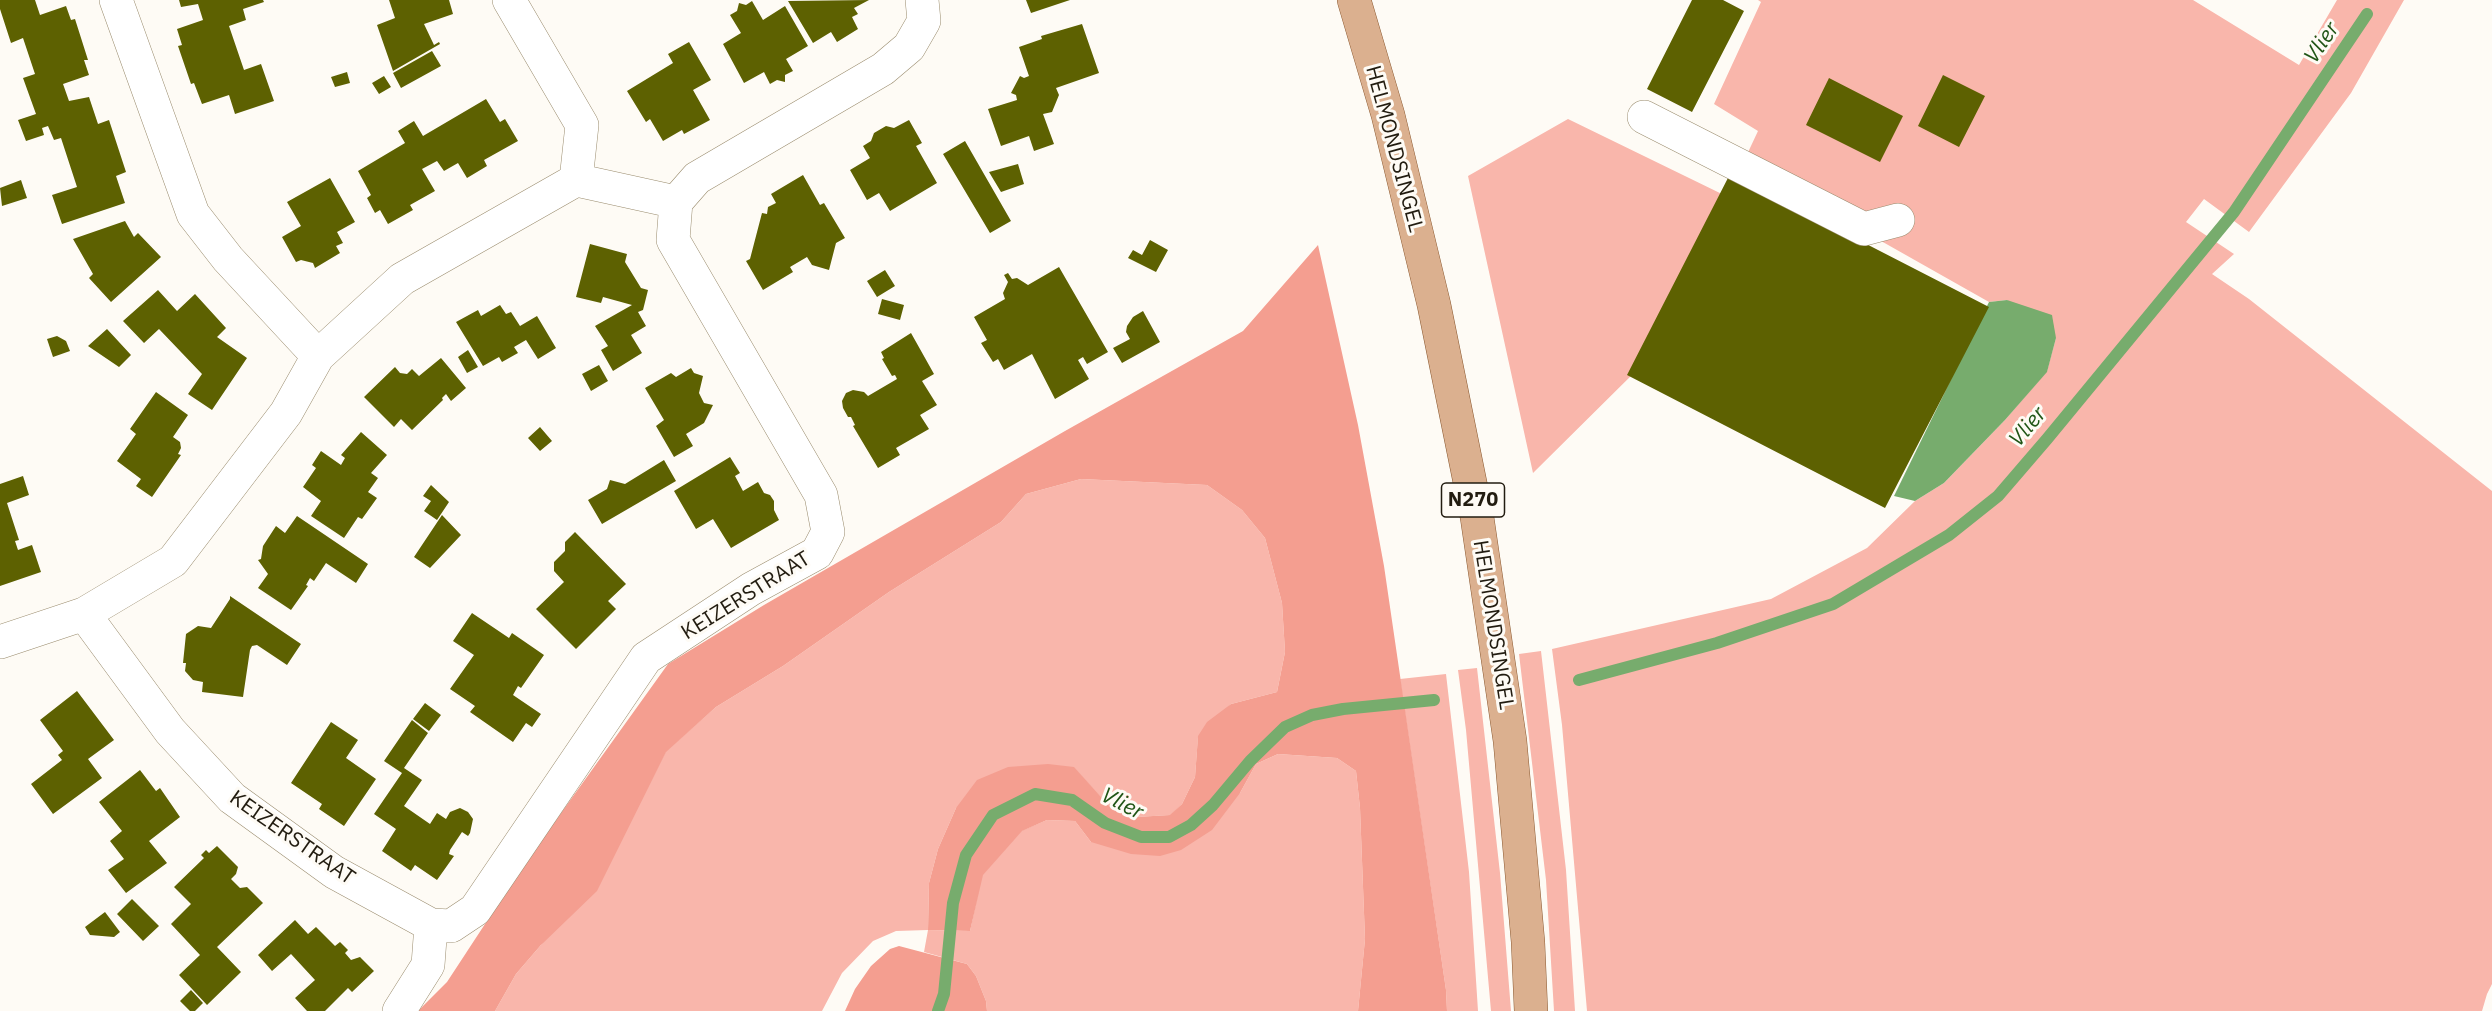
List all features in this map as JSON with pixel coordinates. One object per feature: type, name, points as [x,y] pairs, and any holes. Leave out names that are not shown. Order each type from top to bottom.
[{"type":"main road","name":"HELMONDSINGEL","points":[[1354,0],[1388,115],[1434,305],[1477,517],[1510,741],[1532,1011]]},
{"type":"street","points":[[116,0],[193,214],[228,259],[318,356]]},
{"type":"street","points":[[509,0],[582,126],[576,180]]},
{"type":"street","points":[[0,642],[84,614],[173,561],[286,413],[318,356],[402,279],[576,180],[676,202],[697,178],[883,69],[909,47],[924,21],[922,0]]},
{"type":"street","points":[[1644,117],[1864,229],[1898,220]]},
{"type":"street","name":"KEIZERSTRAAT","points":[[84,614],[170,731],[232,798],[334,872],[430,925],[451,926],[475,910],[646,658],[751,589],[817,553],[828,532],[821,495],[673,240],[676,202]]},
{"type":"street","points":[[399,1011],[428,965],[430,925]]},
{"type":"shaded area","points":[[1758,0],[2193,0],[2299,65],[2337,0],[2404,0],[2351,93],[2249,232],[2204,199],[2186,222],[2234,254],[2212,274],[2249,299],[2492,491],[2492,984],[2482,1011],[1587,1011],[1562,725],[1552,649],[1771,599],[1867,548],[1915,501],[1944,483],[2005,420],[2047,371],[2056,338],[2007,300],[1989,302],[1743,163],[1758,131],[1714,104],[1761,2]]},
{"type":"shaded area","points":[[1568,119],[1726,196],[1643,364],[1533,473],[1468,176]]},
{"type":"shaded area","points":[[1318,245],[1358,425],[1384,566],[1446,990],[1447,1011],[1358,1011],[1365,939],[1360,808],[1356,771],[1337,758],[1278,754],[1256,764],[1240,793],[1212,830],[1181,850],[1160,856],[1131,854],[1091,842],[1075,821],[1047,820],[1022,831],[983,875],[970,931],[928,930],[929,883],[938,849],[956,808],[977,780],[1008,767],[1048,764],[1074,767],[1113,810],[1136,817],[1170,815],[1182,804],[1195,777],[1198,736],[1207,722],[1231,704],[1277,692],[1285,652],[1282,603],[1265,538],[1242,510],[1207,485],[1081,479],[1026,494],[1001,522],[889,592],[783,666],[716,707],[666,752],[597,891],[541,945],[516,974],[495,1011],[418,1011],[447,982],[523,866],[668,664],[764,605],[1243,331]]},
{"type":"shaded area","points":[[2007,300],[2052,315],[2056,338],[2047,372],[2005,420],[1944,483],[1915,501],[1894,496],[1989,302]]},
{"type":"shaded area","points":[[1081,479],[1207,485],[1242,510],[1265,538],[1282,603],[1285,652],[1277,692],[1231,704],[1198,737],[1195,777],[1182,804],[1171,815],[1136,817],[1113,810],[1074,768],[956,808],[938,849],[929,883],[928,930],[896,931],[873,941],[842,973],[822,1011],[495,1011],[516,974],[541,945],[641,800],[666,751],[716,707],[783,666],[889,592],[1001,522],[1026,494]]},
{"type":"shaded area","points":[[1541,651],[1566,870],[1575,1011],[1554,1011],[1546,880],[1519,654]]},
{"type":"shaded area","points":[[1477,668],[1500,873],[1511,1011],[1491,1011],[1466,730],[1458,670]]},
{"type":"shaded area","points":[[1446,674],[1469,872],[1478,1011],[1447,1011],[1446,990],[1400,679]]},
{"type":"shaded area","points":[[1278,754],[1337,758],[1356,771],[1360,808],[1365,939],[1358,1011],[987,1011],[986,1001],[976,976],[967,964],[924,952],[928,930],[970,931],[982,875],[1021,831],[1047,820],[1075,821],[1091,842],[1240,793],[1256,764]]},
{"type":"shaded area","points":[[899,946],[967,964],[976,976],[986,1001],[987,1011],[845,1011],[855,989],[871,966],[890,949]]},
{"type":"building","points":[[0,0],[35,0],[40,15],[66,6],[71,20],[75,19],[88,60],[84,60],[89,75],[63,84],[69,101],[89,97],[98,124],[109,120],[126,172],[116,176],[125,203],[62,224],[52,195],[77,187],[61,138],[54,140],[48,126],[42,128],[44,135],[26,141],[18,120],[36,114],[23,78],[35,74],[23,38],[11,43],[0,9]]},
{"type":"building","points":[[179,0],[263,0],[264,2],[243,9],[246,20],[229,26],[244,70],[261,64],[274,101],[235,114],[229,95],[202,104],[194,83],[191,84],[178,46],[182,45],[177,29],[203,20],[198,4],[181,7]]},
{"type":"building","points":[[389,0],[449,0],[453,14],[424,24],[434,45],[439,42],[440,44],[393,71],[377,25],[395,18]]},
{"type":"building","points":[[869,0],[854,8],[858,14],[852,17],[858,29],[837,42],[831,32],[813,43],[788,1]]},
{"type":"building","points":[[1026,0],[1070,0],[1031,13]]},
{"type":"building","points":[[1692,0],[1723,0],[1744,11],[1692,112],[1647,89]]},
{"type":"building","points":[[752,1],[763,20],[785,6],[808,46],[786,59],[793,71],[785,75],[785,82],[777,80],[770,84],[764,72],[744,83],[723,44],[741,33],[730,15],[737,11],[739,3],[746,5]]},
{"type":"building","points":[[1082,24],[1099,73],[1056,88],[1059,95],[1052,112],[1043,114],[1054,144],[1034,151],[1029,136],[1001,146],[988,109],[1017,100],[1016,95],[1011,93],[1020,76],[1024,78],[1029,76],[1019,47],[1042,39],[1041,36]]},
{"type":"building","points":[[689,42],[711,80],[693,90],[710,120],[684,134],[682,130],[663,141],[650,119],[646,122],[627,91],[673,63],[668,54]]},
{"type":"building","points":[[432,51],[441,66],[401,88],[393,73]]},
{"type":"building","points":[[347,72],[350,83],[335,87],[331,77]]},
{"type":"building","points":[[1943,75],[1985,96],[1959,147],[1918,126]]},
{"type":"building","points":[[384,76],[391,87],[379,94],[372,83]]},
{"type":"building","points":[[1829,78],[1903,116],[1880,162],[1806,125]]},
{"type":"building","points":[[486,99],[500,122],[505,119],[518,141],[484,160],[487,166],[467,178],[458,163],[444,171],[437,161],[422,169],[435,191],[410,205],[413,210],[388,224],[380,210],[375,213],[367,198],[371,195],[358,171],[405,143],[398,131],[414,121],[423,136]]},
{"type":"building","points":[[909,120],[922,143],[916,146],[937,183],[890,211],[879,193],[867,200],[850,170],[870,158],[863,146],[871,141],[874,133],[886,126],[894,128]]},
{"type":"building","points":[[965,141],[1011,221],[990,233],[943,154]]},
{"type":"building","points":[[1018,164],[1024,184],[1001,192],[989,172]]},
{"type":"building","points":[[1730,174],[1989,307],[1885,508],[1627,375]]},
{"type":"building","points":[[803,175],[820,205],[824,203],[845,238],[836,243],[829,270],[812,265],[807,257],[790,267],[793,272],[763,290],[746,261],[750,259],[762,213],[767,214],[768,207],[776,203],[771,194]]},
{"type":"building","points":[[330,178],[355,222],[337,232],[343,243],[336,246],[340,253],[315,268],[313,263],[301,260],[296,262],[282,237],[301,226],[287,202]]},
{"type":"building","points":[[21,180],[27,198],[2,206],[0,188]]},
{"type":"building","points":[[125,221],[134,237],[138,233],[161,257],[111,302],[89,278],[93,274],[73,239]]},
{"type":"building","points":[[1150,240],[1168,250],[1156,272],[1128,258],[1133,250],[1142,255]]},
{"type":"building","points":[[590,244],[627,254],[625,262],[641,288],[648,290],[643,310],[638,312],[646,326],[631,335],[642,353],[613,371],[601,350],[608,346],[595,326],[632,305],[603,297],[601,303],[576,297]]},
{"type":"building","points":[[1059,267],[1108,352],[1087,364],[1083,357],[1078,360],[1089,379],[1055,399],[1032,354],[1004,370],[998,359],[993,362],[981,343],[987,340],[974,317],[1005,299],[1003,293],[1008,282],[1004,275],[1008,273],[1012,279],[1017,278],[1028,285]]},
{"type":"building","points":[[885,270],[895,286],[877,297],[867,281]]},
{"type":"building","points":[[158,290],[177,311],[195,294],[226,328],[217,337],[247,358],[212,410],[188,394],[202,374],[159,329],[144,343],[123,321]]},
{"type":"building","points":[[882,299],[904,305],[900,320],[878,314]]},
{"type":"building","points":[[500,305],[506,314],[511,312],[520,326],[537,316],[556,348],[538,359],[526,340],[514,347],[518,353],[502,362],[499,357],[483,366],[456,322],[478,310],[481,316]]},
{"type":"building","points":[[1143,311],[1160,342],[1122,363],[1113,348],[1130,339],[1126,332],[1127,326],[1133,317]]},
{"type":"building","points":[[107,329],[131,355],[119,367],[88,346]]},
{"type":"building","points":[[911,333],[934,374],[922,381],[937,405],[920,415],[929,429],[896,448],[900,455],[878,468],[853,426],[855,425],[851,417],[848,417],[843,408],[842,401],[846,393],[853,390],[864,392],[868,396],[897,379],[895,375],[892,376],[882,359],[884,358],[881,352]]},
{"type":"building","points":[[57,336],[66,341],[70,351],[53,357],[47,339]]},
{"type":"building","points":[[468,350],[478,367],[467,373],[458,357]]},
{"type":"building","points":[[441,358],[466,388],[451,401],[446,394],[443,400],[412,430],[401,419],[394,427],[364,397],[395,367],[400,373],[407,374],[412,369],[419,376]]},
{"type":"building","points":[[599,365],[608,381],[591,391],[582,374]]},
{"type":"building","points":[[691,368],[694,373],[703,376],[699,393],[704,403],[713,405],[704,423],[686,434],[693,446],[674,457],[656,426],[664,420],[645,388],[671,373],[676,377]]},
{"type":"building","points":[[156,392],[188,415],[173,437],[180,442],[181,448],[178,454],[181,455],[152,497],[136,486],[141,479],[117,461],[136,434],[130,429]]},
{"type":"building","points":[[540,427],[552,441],[540,451],[528,438]]},
{"type":"building","points":[[361,432],[387,455],[371,473],[378,478],[368,492],[377,498],[362,519],[358,517],[344,538],[311,516],[321,501],[303,487],[316,468],[312,465],[321,451],[341,465],[345,458],[341,455]]},
{"type":"building","points":[[730,457],[740,473],[735,476],[743,491],[758,482],[764,493],[770,495],[774,501],[774,510],[779,520],[731,548],[713,519],[696,529],[674,491]]},
{"type":"building","points":[[664,460],[676,481],[602,524],[588,500],[607,489],[610,480],[625,484]]},
{"type":"building","points":[[23,476],[29,495],[7,503],[19,540],[15,541],[18,550],[32,545],[41,572],[0,586],[0,484]]},
{"type":"building","points":[[431,485],[449,502],[437,520],[424,511],[431,501],[423,496]]},
{"type":"building","points":[[442,515],[461,535],[430,568],[414,557]]},
{"type":"building","points":[[297,516],[368,564],[356,583],[326,563],[314,581],[310,578],[306,585],[308,586],[291,610],[258,588],[268,574],[258,560],[261,559],[263,546],[276,526],[285,533]]},
{"type":"building","points":[[575,532],[626,584],[608,601],[616,609],[576,649],[536,609],[564,582],[554,571],[554,562],[565,551],[565,542]]},
{"type":"building","points":[[230,596],[301,644],[287,665],[257,645],[252,646],[243,697],[202,692],[203,682],[193,680],[185,671],[186,663],[183,663],[186,634],[198,626],[211,628]]},
{"type":"building","points":[[472,613],[509,638],[512,633],[544,655],[521,688],[518,686],[513,695],[541,714],[532,727],[526,723],[513,742],[470,712],[475,706],[450,689],[474,655],[453,641]]},
{"type":"building","points":[[77,691],[114,740],[88,759],[102,778],[53,814],[31,784],[62,760],[58,755],[63,751],[40,720]]},
{"type":"building","points":[[425,703],[441,715],[429,731],[413,719]]},
{"type":"building","points":[[412,720],[428,733],[404,768],[422,780],[404,806],[430,824],[437,813],[446,819],[450,812],[460,808],[468,812],[473,819],[470,833],[468,836],[462,832],[450,850],[449,854],[454,856],[437,880],[415,865],[411,871],[382,851],[396,829],[374,814],[402,773],[384,761]]},
{"type":"building","points":[[331,722],[358,740],[346,758],[376,779],[344,826],[319,809],[322,804],[291,783]]},
{"type":"building","points":[[140,770],[156,791],[160,788],[180,817],[149,841],[167,863],[126,893],[108,870],[124,859],[110,841],[122,831],[99,802]]},
{"type":"building","points":[[217,846],[238,867],[231,879],[240,888],[247,887],[263,903],[217,947],[241,972],[207,1005],[179,975],[200,955],[171,924],[191,904],[174,887],[204,858],[201,855],[206,850],[209,853]]},
{"type":"building","points":[[132,899],[159,926],[143,941],[117,914]]},
{"type":"building","points":[[105,912],[120,932],[114,937],[90,935],[85,927]]},
{"type":"building","points":[[295,920],[308,934],[316,927],[335,946],[340,942],[348,950],[345,953],[351,960],[360,957],[374,971],[352,992],[348,988],[325,1011],[307,1011],[295,998],[315,980],[291,954],[272,971],[258,955]]},
{"type":"building","points":[[191,990],[203,1003],[195,1011],[190,1011],[180,1001]]},
{"type":"waterway","name":"Vlier","points":[[1579,680],[1717,643],[1833,604],[1949,535],[1998,496],[2234,212],[2367,14]]},
{"type":"waterway","name":"Vlier","points":[[938,1011],[944,994],[953,903],[966,855],[993,815],[1035,794],[1072,800],[1105,823],[1141,837],[1169,837],[1191,825],[1213,805],[1250,761],[1285,727],[1312,715],[1343,709],[1434,700]]}]
